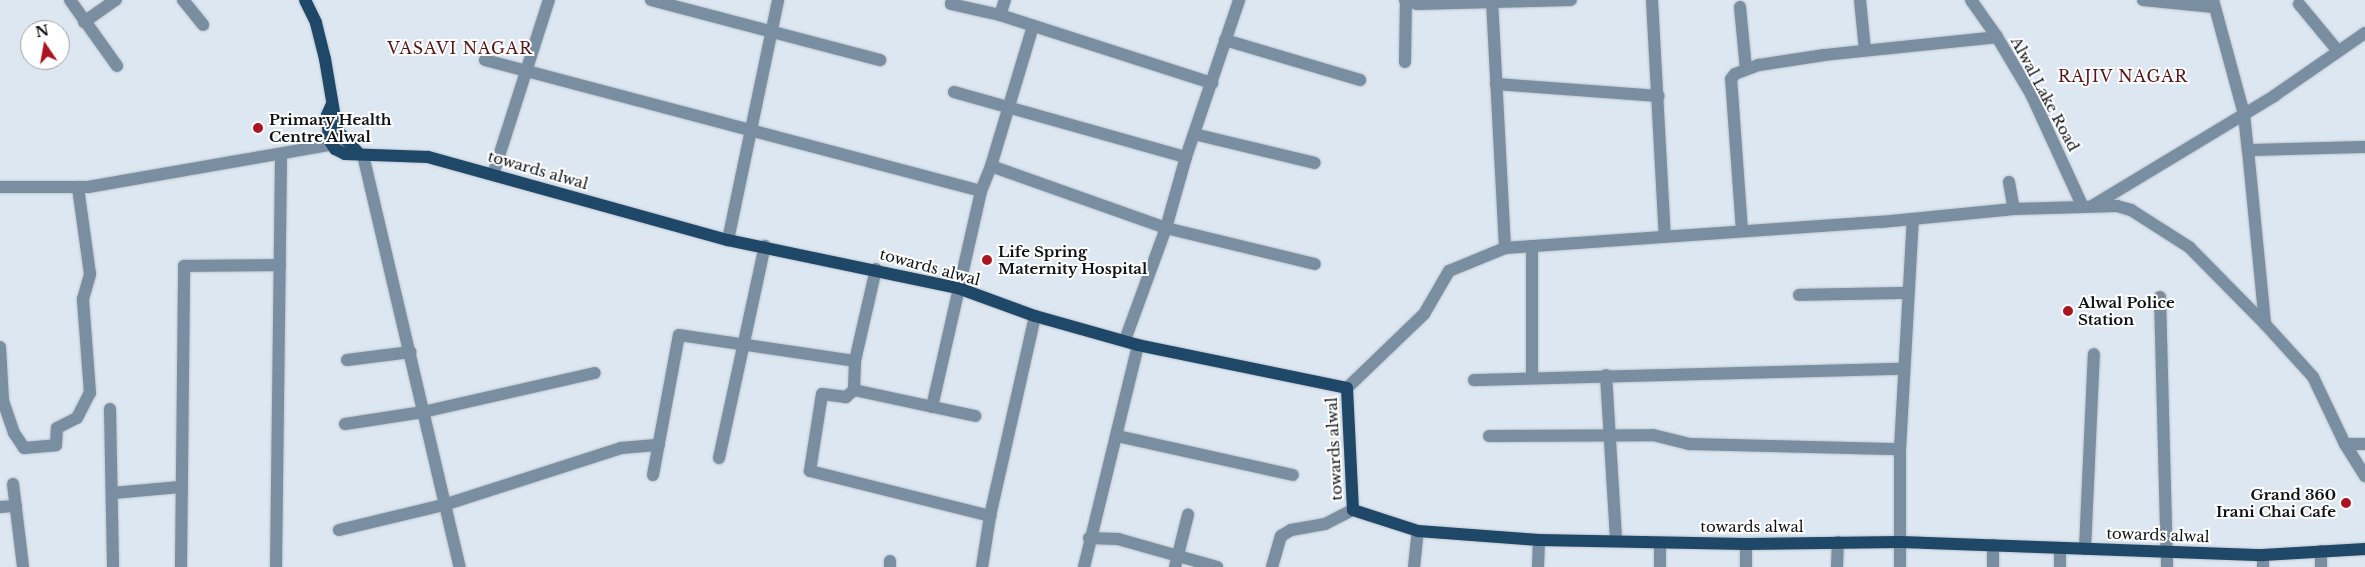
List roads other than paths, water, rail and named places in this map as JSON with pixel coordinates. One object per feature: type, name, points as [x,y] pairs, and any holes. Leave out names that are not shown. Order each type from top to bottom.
[{"type":"main road","points":[[305,0],[318,32],[337,130],[346,142],[361,155]]},
{"type":"main road","points":[[331,146],[327,115],[332,104]]},
{"type":"main road","name":"towards alwal","points":[[331,146],[345,154],[428,157],[728,240],[876,269],[958,288],[1035,316],[1131,342],[1347,388],[1353,510],[1418,530],[1539,540],[1616,539],[1660,543],[1746,544],[1900,542],[1993,545],[2167,552],[2263,561],[2321,551],[2365,549]]},
{"type":"street","points":[[70,0],[117,66]]},
{"type":"street","points":[[84,22],[116,0]]},
{"type":"street","points":[[183,0],[203,25]]},
{"type":"street","points":[[493,175],[549,0]]},
{"type":"street","points":[[651,0],[770,33],[880,60]]},
{"type":"street","points":[[728,240],[778,0]]},
{"type":"street","points":[[952,0],[951,4],[1000,15],[1212,83]]},
{"type":"street","points":[[1000,15],[1005,0]]},
{"type":"street","points":[[1405,62],[1406,0],[1417,4],[1571,0]]},
{"type":"street","points":[[1652,0],[1659,96],[1665,236]]},
{"type":"street","points":[[1860,0],[1864,50]]},
{"type":"street","name":"Alwal Lake Road","points":[[1970,0],[1997,37],[2031,94],[2088,207]]},
{"type":"street","points":[[2143,0],[2213,3],[2244,114],[2265,324]]},
{"type":"street","points":[[1084,567],[1089,538],[1116,436],[1131,342],[1186,158],[1226,40],[1237,1]]},
{"type":"street","points":[[1492,2],[1504,248]]},
{"type":"street","points":[[2299,4],[2338,51]]},
{"type":"street","points":[[1740,8],[1746,69]]},
{"type":"street","points":[[932,407],[981,191],[991,166],[1033,26]]},
{"type":"street","points":[[2088,207],[2244,114],[2365,33]]},
{"type":"street","points":[[1742,231],[1731,79],[1746,69],[1864,50],[1997,37]]},
{"type":"street","points":[[1226,40],[1360,80]]},
{"type":"street","points":[[484,60],[749,132],[981,191]]},
{"type":"street","points":[[1496,84],[1659,96]]},
{"type":"street","points":[[954,92],[1009,106],[1186,158]]},
{"type":"street","points":[[1194,134],[1315,163]]},
{"type":"street","points":[[0,187],[78,187],[281,155],[346,142]]},
{"type":"street","points":[[2248,150],[2365,147]]},
{"type":"street","points":[[276,567],[281,155]]},
{"type":"street","points":[[361,155],[447,504],[460,567]]},
{"type":"street","points":[[991,166],[1166,228],[1315,264]]},
{"type":"street","points":[[2009,182],[2014,209]]},
{"type":"street","points":[[0,347],[3,400],[14,433],[24,448],[56,446],[57,428],[77,418],[90,394],[83,299],[90,274],[78,187]]},
{"type":"street","points":[[1347,388],[1424,314],[1449,271],[1504,248],[1914,219],[2014,209],[2088,207],[2131,210],[2190,247],[2265,324],[2313,377],[2345,444],[2365,476]]},
{"type":"street","points":[[1900,567],[1900,449],[1907,293],[1914,219]]},
{"type":"street","points":[[719,458],[742,344],[765,246]]},
{"type":"street","points":[[1532,246],[1532,378]]},
{"type":"street","points":[[181,567],[180,487],[184,266],[280,265]]},
{"type":"street","points":[[876,269],[854,361],[854,390],[846,397],[822,394],[810,471],[990,516]]},
{"type":"street","points":[[1799,295],[1907,293]]},
{"type":"street","points":[[2160,297],[2167,567]]},
{"type":"street","points":[[982,567],[990,516],[1035,316]]},
{"type":"street","points":[[653,476],[679,335],[854,361]]},
{"type":"street","points":[[347,360],[410,352]]},
{"type":"street","points":[[2085,549],[2094,354]]},
{"type":"street","points":[[1474,380],[1606,375],[1904,369]]},
{"type":"street","points":[[345,424],[423,412],[595,373]]},
{"type":"street","points":[[1606,375],[1616,539]]},
{"type":"street","points":[[854,390],[975,416]]},
{"type":"street","points":[[110,409],[113,567]]},
{"type":"street","points":[[1489,436],[1653,435],[1690,444],[1900,449]]},
{"type":"street","points":[[1116,436],[1293,475]]},
{"type":"street","points":[[2345,444],[2365,444]]},
{"type":"street","points":[[339,530],[447,504],[621,448],[659,446]]},
{"type":"street","points":[[13,484],[22,567]]},
{"type":"street","points":[[113,492],[180,487]]},
{"type":"street","points":[[0,507],[16,506]]},
{"type":"street","points":[[1272,567],[1281,536],[1291,530],[1324,524],[1353,510]]},
{"type":"street","points":[[1176,561],[1188,515]]},
{"type":"street","points":[[1414,567],[1418,530]]},
{"type":"street","points":[[1089,538],[1118,539],[1176,561],[1217,567]]},
{"type":"street","points":[[1538,567],[1539,540]]},
{"type":"street","points":[[1837,567],[1838,542]]},
{"type":"street","points":[[1660,543],[1660,567]]},
{"type":"street","points":[[1746,544],[1746,567]]},
{"type":"street","points":[[1993,545],[1993,567]]},
{"type":"street","points":[[2060,548],[2060,567]]},
{"type":"street","points":[[2321,551],[2321,567]]},
{"type":"place","name":"Primary Health Centre Alwal","points":[[258,128]]},
{"type":"place","name":"Life Spring Maternity Hospital","points":[[987,260]]},
{"type":"place","name":"Alwal Police Station","points":[[2068,311]]},
{"type":"place","name":"Grand 360 Irani Chai Cafe","points":[[2346,503]]},
{"type":"district","name":"VASAVI NAGAR","points":[[460,48]]},
{"type":"district","name":"RAJIV NAGAR","points":[[2123,76]]}]
